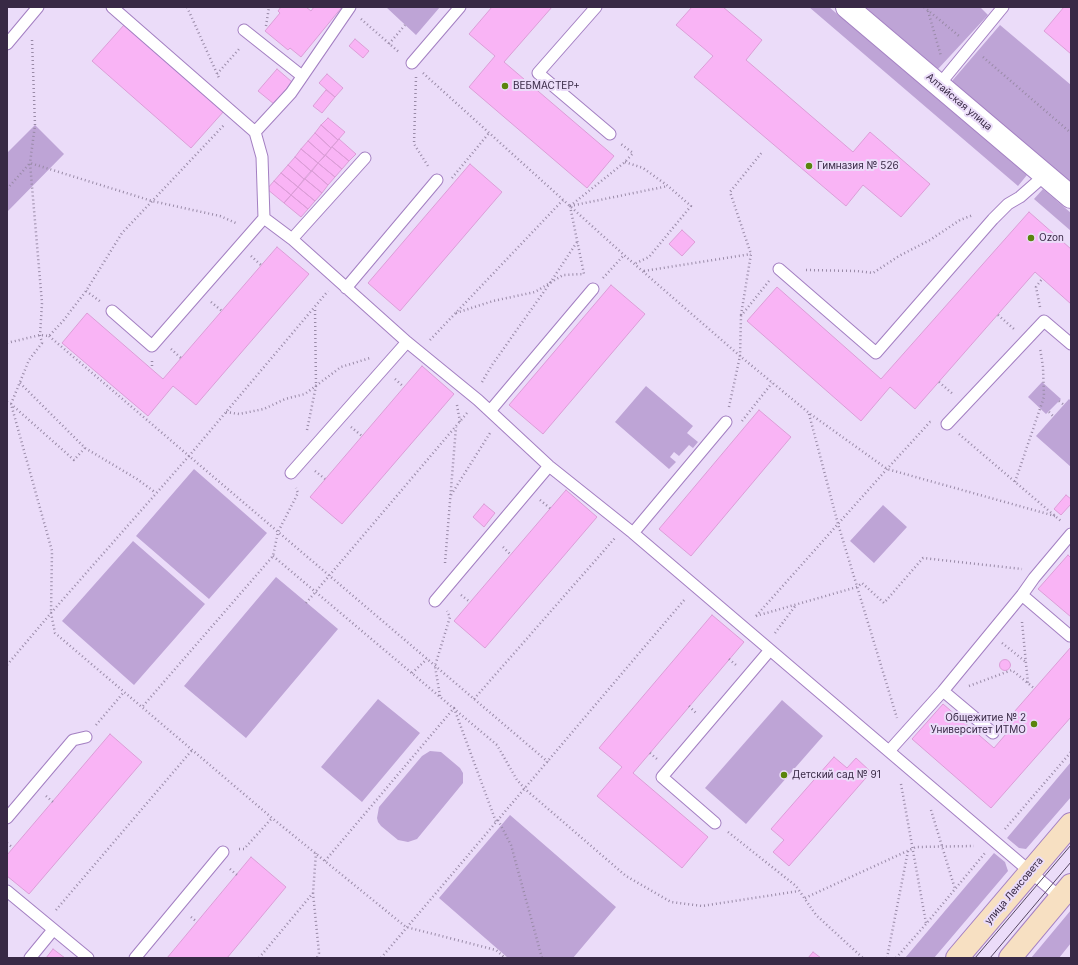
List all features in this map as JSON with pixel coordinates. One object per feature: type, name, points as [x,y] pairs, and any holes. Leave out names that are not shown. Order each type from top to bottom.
[{"type":"street","name":"Алтайская улица","points":[[847,7],[943,80],[1071,198]]},
{"type":"street","name":"улица Ленсовета","points":[[962,956],[1030,871],[1071,824]]},
{"type":"street","points":[[1010,958],[1066,892]]},
{"type":"lane","points":[[112,7],[255,132],[262,157],[264,218],[152,346],[112,311]]},
{"type":"lane","points":[[255,132],[290,93],[348,7]]},
{"type":"lane","points":[[415,66],[460,7]]},
{"type":"lane","points":[[596,7],[538,73],[610,134]]},
{"type":"lane","points":[[943,80],[1003,7]]},
{"type":"lane","points":[[7,44],[34,11]]},
{"type":"lane","points":[[248,32],[302,76]]},
{"type":"lane","points":[[292,239],[365,158]]},
{"type":"lane","points":[[779,269],[876,353],[993,219],[1008,204],[1020,197],[1045,175]]},
{"type":"lane","points":[[346,288],[437,180]]},
{"type":"lane","points":[[264,218],[292,239],[407,342],[476,398],[549,466],[629,530],[1030,871],[1066,892]]},
{"type":"lane","points":[[494,415],[590,292]]},
{"type":"lane","points":[[947,424],[1041,324],[1071,344]]},
{"type":"lane","points":[[291,473],[407,342]]},
{"type":"lane","points":[[629,530],[726,422]]},
{"type":"lane","points":[[439,597],[549,466]]},
{"type":"lane","points":[[893,755],[902,737],[1022,595],[1069,530]]},
{"type":"lane","points":[[1022,595],[1070,636]]},
{"type":"lane","points":[[715,823],[662,777],[770,650]]},
{"type":"lane","points":[[943,690],[993,733]]},
{"type":"lane","points":[[7,818],[73,740],[86,737]]},
{"type":"lane","points":[[135,958],[222,852]]},
{"type":"lane","points":[[7,891],[88,958]]},
{"type":"lane","points":[[30,958],[53,930]]},
{"type":"path","points":[[49,336],[63,322],[86,291],[122,233],[235,113],[187,7]]},
{"type":"path","points":[[348,7],[634,264],[740,356],[809,413],[887,469],[1055,516]]},
{"type":"path","points":[[926,8],[943,80]]},
{"type":"path","points":[[926,8],[1071,133]]},
{"type":"path","points":[[34,11],[35,125],[30,163],[42,303],[40,335],[42,343],[29,360],[11,404],[52,551],[51,613],[56,633],[272,818],[406,927],[496,950],[506,958]]},
{"type":"path","points":[[389,44],[405,25]]},
{"type":"path","points":[[205,88],[248,32]]},
{"type":"path","points":[[415,66],[414,144],[437,180]]},
{"type":"path","points":[[450,181],[489,134]]},
{"type":"path","points":[[570,206],[625,162],[633,153],[610,134]]},
{"type":"path","points":[[763,151],[730,192],[751,254],[741,316],[740,356],[726,422],[742,421],[772,383]]},
{"type":"path","points":[[625,162],[643,168],[668,186],[691,206],[649,257],[634,264]]},
{"type":"path","points":[[7,189],[30,163]]},
{"type":"path","points":[[30,163],[152,201],[220,216],[254,230]]},
{"type":"path","points":[[570,206],[668,186]]},
{"type":"path","points":[[407,342],[427,344],[563,200]]},
{"type":"path","points":[[570,206],[584,274],[590,292],[624,255]]},
{"type":"path","points":[[788,277],[805,270],[857,271],[873,273],[899,256],[930,240],[960,220],[979,214]]},
{"type":"path","points":[[306,603],[456,426],[476,398],[492,364],[550,283],[577,242]]},
{"type":"path","points":[[643,271],[751,254]]},
{"type":"path","points":[[741,316],[779,269]]},
{"type":"path","points":[[456,313],[493,301],[535,292],[563,275],[584,274]]},
{"type":"path","points":[[1015,482],[1044,397],[1041,324],[1036,287],[1042,279]]},
{"type":"path","points":[[7,666],[51,613],[226,412],[332,286],[346,288]]},
{"type":"path","points":[[300,463],[316,386],[315,307]]},
{"type":"path","points":[[998,315],[1026,340]]},
{"type":"path","points":[[7,343],[40,335],[49,336],[548,762]]},
{"type":"path","points":[[226,412],[239,414],[264,409],[285,399],[305,394],[341,367],[372,358],[397,354]]},
{"type":"path","points":[[20,383],[85,448],[137,479],[156,493]]},
{"type":"path","points":[[1059,401],[1064,406]]},
{"type":"path","points":[[7,402],[74,460],[85,448]]},
{"type":"path","points":[[1048,412],[1054,417]]},
{"type":"path","points":[[809,413],[838,524],[902,737]]},
{"type":"path","points":[[450,497],[494,415]]},
{"type":"path","points":[[745,629],[930,422],[947,424],[1055,516],[1069,530]]},
{"type":"path","points":[[440,697],[435,666],[450,618],[439,597],[456,426]]},
{"type":"path","points":[[143,706],[273,556],[278,532],[298,493],[291,473]]},
{"type":"path","points":[[474,699],[629,530]]},
{"type":"path","points":[[273,556],[497,745],[517,780],[525,789],[626,876],[671,902],[702,906],[799,891]]},
{"type":"path","points":[[756,616],[857,587],[862,583],[884,603],[923,558],[1024,569],[1034,578]]},
{"type":"path","points":[[381,958],[696,587]]},
{"type":"path","points":[[770,650],[772,638],[796,605]]},
{"type":"path","points":[[1022,621],[1028,684]]},
{"type":"path","points":[[997,639],[1026,662]]},
{"type":"path","points":[[412,673],[428,659]]},
{"type":"path","points":[[964,688],[1012,670],[1034,689]]},
{"type":"path","points":[[86,737],[124,692]]},
{"type":"path","points":[[454,708],[497,821],[511,845],[542,958]]},
{"type":"path","points":[[325,861],[454,708]]},
{"type":"path","points":[[53,930],[51,916],[193,749]]},
{"type":"path","points":[[893,755],[913,848],[926,924],[896,958]]},
{"type":"path","points":[[922,780],[955,889]]},
{"type":"path","points":[[222,852],[244,848],[272,818]]},
{"type":"path","points":[[715,823],[719,824],[784,877],[805,898],[816,915],[863,958]]},
{"type":"path","points":[[7,843],[13,848]]},
{"type":"path","points":[[805,898],[916,847],[981,846]]},
{"type":"path","points":[[887,958],[908,850]]},
{"type":"path","points":[[316,853],[313,893],[319,953],[317,958]]},
{"type":"path","points":[[259,958],[313,893]]},
{"type":"shaded area","points":[[386,7],[440,7],[416,35]]},
{"type":"shaded area","points":[[809,7],[829,7],[1027,175],[1018,186]]},
{"type":"shaded area","points":[[865,7],[980,7],[988,15],[938,69]]},
{"type":"shaded area","points":[[1000,25],[1071,85],[1071,183],[952,81]]},
{"type":"shaded area","points":[[35,125],[64,154],[7,212],[7,153]]},
{"type":"shaded area","points":[[1043,189],[1071,213],[1071,231],[1034,199]]},
{"type":"shaded area","points":[[1042,382],[1061,399],[1046,414],[1028,397]]},
{"type":"shaded area","points":[[646,386],[693,426],[687,433],[698,442],[693,448],[689,445],[679,456],[674,452],[670,457],[676,462],[669,469],[615,422]]},
{"type":"shaded area","points":[[1069,399],[1071,401],[1071,467],[1036,436]]},
{"type":"shaded area","points":[[194,469],[267,533],[209,599],[136,536]]},
{"type":"shaded area","points":[[883,505],[907,527],[874,563],[850,541]]},
{"type":"shaded area","points":[[133,541],[205,604],[134,685],[62,621]]},
{"type":"shaded area","points":[[276,577],[338,629],[246,738],[184,686]]},
{"type":"shaded area","points":[[378,699],[420,733],[362,802],[321,767]]},
{"type":"shaded area","points":[[782,700],[823,736],[746,824],[705,788]]},
{"type":"shaded area","points":[[430,751],[441,752],[460,768],[463,773],[463,783],[417,839],[408,842],[398,840],[378,822],[377,818],[379,807],[422,756]]},
{"type":"shaded area","points":[[1071,762],[1071,797],[1026,849],[1019,848],[1007,838]]},
{"type":"shaded area","points":[[510,815],[616,907],[573,958],[508,958],[439,898]]},
{"type":"shaded area","points":[[994,853],[1005,862],[1008,871],[934,958],[905,958]]},
{"type":"shaded area","points":[[1071,910],[1071,943],[1059,958],[1031,958]]},
{"type":"building","points":[[281,7],[306,7],[311,11],[314,7],[342,7],[301,57],[290,48],[288,50],[265,31],[280,13],[278,11]]},
{"type":"building","points":[[492,7],[552,7],[504,62],[614,156],[587,188],[469,87],[495,56],[469,34]]},
{"type":"building","points":[[692,7],[723,7],[762,40],[746,60],[853,152],[870,132],[930,184],[901,217],[863,185],[846,206],[694,77],[713,56],[676,25]]},
{"type":"building","points":[[1064,7],[1071,7],[1071,54],[1044,31]]},
{"type":"building","points":[[124,25],[224,111],[191,148],[92,61]]},
{"type":"building","points":[[355,39],[369,51],[363,58],[349,46]]},
{"type":"building","points":[[277,69],[292,82],[274,104],[258,91]]},
{"type":"building","points":[[327,74],[343,88],[335,97],[319,83]]},
{"type":"building","points":[[326,90],[335,97],[322,113],[313,106]]},
{"type":"building","points":[[328,118],[345,132],[338,140],[321,125]]},
{"type":"building","points":[[321,125],[338,140],[331,148],[315,133]]},
{"type":"building","points":[[315,133],[331,148],[325,156],[308,141]]},
{"type":"building","points":[[339,139],[356,154],[349,161],[332,147]]},
{"type":"building","points":[[308,141],[325,156],[318,163],[301,149]]},
{"type":"building","points":[[332,147],[349,161],[342,169],[325,155]]},
{"type":"building","points":[[301,149],[318,163],[311,171],[295,157]]},
{"type":"building","points":[[325,155],[342,169],[335,177],[318,163]]},
{"type":"building","points":[[295,157],[311,171],[304,179],[288,165]]},
{"type":"building","points":[[318,163],[335,177],[328,185],[312,171]]},
{"type":"building","points":[[470,164],[502,192],[400,311],[368,283]]},
{"type":"building","points":[[288,165],[304,179],[298,187],[281,173]]},
{"type":"building","points":[[312,171],[328,185],[322,193],[305,179]]},
{"type":"building","points":[[281,173],[298,187],[291,195],[274,181]]},
{"type":"building","points":[[305,179],[322,193],[315,201],[298,187]]},
{"type":"building","points":[[274,181],[291,195],[284,203],[267,189]]},
{"type":"building","points":[[298,187],[315,201],[308,209],[291,195]]},
{"type":"building","points":[[291,195],[308,209],[301,217],[284,203]]},
{"type":"building","points":[[1029,212],[1071,249],[1071,304],[1035,272],[915,409],[890,387],[861,421],[747,321],[777,287],[881,379]]},
{"type":"building","points":[[682,230],[695,242],[682,256],[669,244]]},
{"type":"building","points":[[277,247],[309,274],[196,405],[173,386],[148,416],[62,343],[87,313],[163,379]]},
{"type":"building","points":[[611,285],[645,314],[543,434],[509,405]]},
{"type":"building","points":[[422,366],[454,394],[342,524],[310,497]]},
{"type":"building","points":[[759,410],[791,437],[691,556],[659,529]]},
{"type":"building","points":[[566,490],[597,517],[485,648],[454,621]]},
{"type":"building","points":[[1066,495],[1071,499],[1071,504],[1061,515],[1054,509]]},
{"type":"building","points":[[484,504],[495,513],[484,527],[473,517]]},
{"type":"building","points":[[1068,555],[1071,558],[1071,617],[1038,589]]},
{"type":"building","points":[[712,615],[744,642],[633,773],[708,837],[682,868],[597,796],[622,767],[599,748]]},
{"type":"building","name":"Общежитие № 2 Университет ИТМО","points":[[1071,647],[1071,717],[991,808],[912,739],[943,704],[994,748],[1006,734],[1000,728]]},
{"type":"building","points":[[1005,659],[1009,661],[1011,665],[1009,669],[1005,671],[1001,669],[999,665],[1001,661]]},
{"type":"building","points":[[110,734],[142,762],[29,894],[7,876],[7,855]]},
{"type":"building","points":[[834,757],[847,768],[856,758],[871,772],[789,866],[773,852],[784,840],[771,829]]},
{"type":"building","points":[[251,857],[286,887],[227,958],[167,958]]},
{"type":"building","points":[[53,949],[65,958],[46,958]]},
{"type":"building","points":[[813,952],[821,958],[808,958]]},
{"type":"tram line","points":[[975,958],[1071,845]]},
{"type":"tram line","points":[[990,958],[1071,862]]},
{"type":"place","name":"ВЕБМАСТЕР+","points":[[505,86]]},
{"type":"place","name":"Гимназия № 526","points":[[809,166]]},
{"type":"place","name":"Ozon","points":[[1031,238]]},
{"type":"place","name":"Общежитие № 2 Университет ИТМО","points":[[1034,724]]},
{"type":"place","name":"Детский сад № 91","points":[[784,775]]}]
